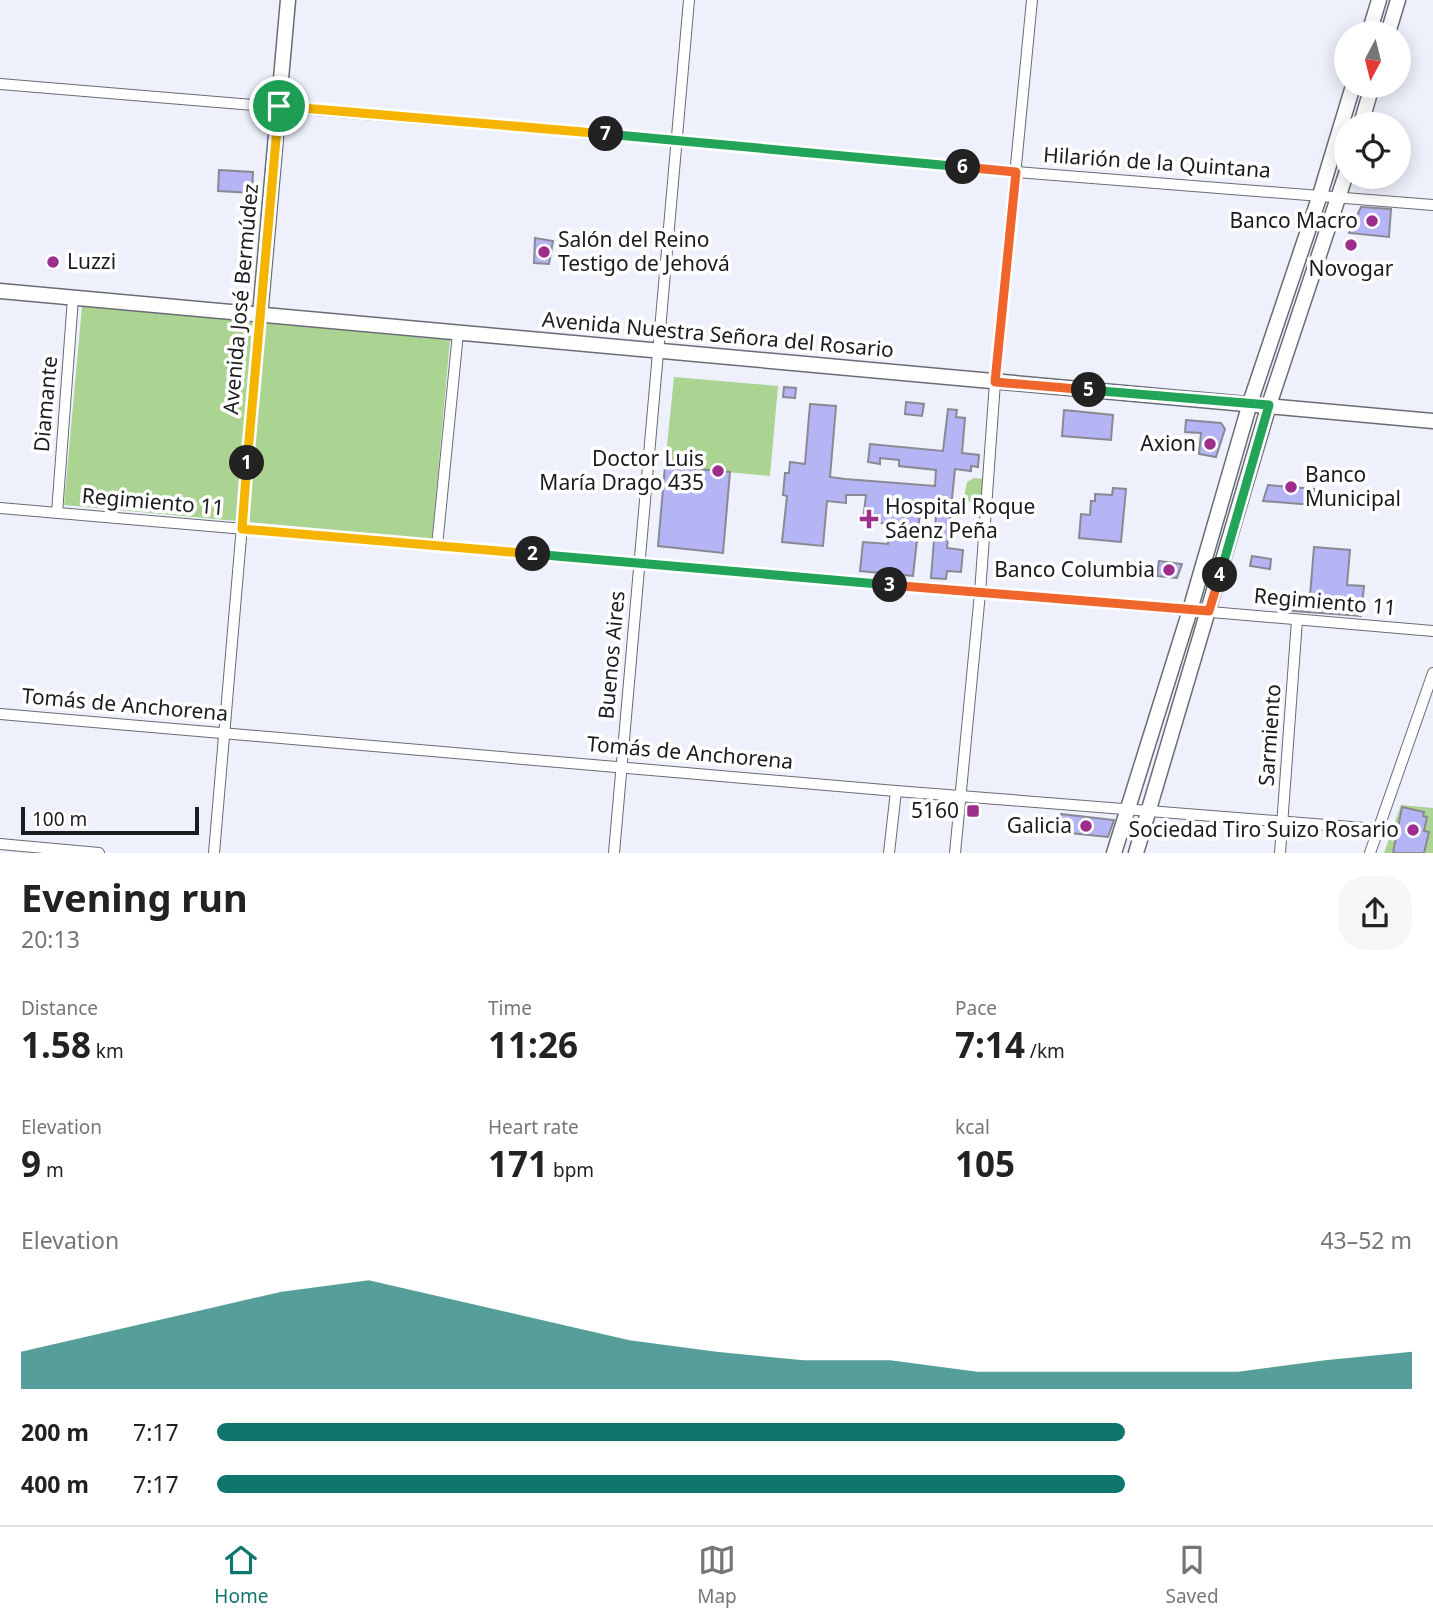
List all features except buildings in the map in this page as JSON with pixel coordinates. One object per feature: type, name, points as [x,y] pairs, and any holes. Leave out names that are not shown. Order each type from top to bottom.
[{"type":"street","name":"Avenida José Bermúdez","points":[[214,853],[288,0]]},
{"type":"street","name":"Buenos Aires","points":[[614,853],[689,0]]},
{"type":"street","points":[[955,853],[980,593],[995,382],[1032,0]]},
{"type":"street","points":[[1373,21],[1379,0]]},
{"type":"street","points":[[1392,21],[1398,0]]},
{"type":"street","name":"Hilarión de la Quintana","points":[[0,84],[677,140],[1016,172],[1433,205]]},
{"type":"street","points":[[1114,853],[1190,610],[1250,403],[1320,195],[1349,98]]},
{"type":"street","points":[[1136,853],[1269,405],[1341,189]]},
{"type":"street","name":"Avenida Nuestra Señora del Rosario","points":[[0,291],[1433,421]]},
{"type":"street","name":"Diamante","points":[[57,513],[74,298]]},
{"type":"street","points":[[437,546],[458,333]]},
{"type":"street","name":"Regimiento 11","points":[[0,508],[1433,631]]},
{"type":"street","name":"Sarmiento","points":[[1280,853],[1297,620]]},
{"type":"street","points":[[1370,853],[1433,673]]},
{"type":"street","name":"Tomás de Anchorena","points":[[0,714],[896,791],[1377,829]]},
{"type":"street","points":[[889,853],[896,791]]},
{"type":"street","points":[[0,844],[15,849],[99,853]]},
{"type":"green space","points":[[82,306],[450,340],[432,539],[64,505]]},
{"type":"green space","points":[[674,377],[778,386],[770,476],[665,466]]},
{"type":"green space","points":[[974,478],[984,479],[982,505],[972,504],[964,497],[967,482]]},
{"type":"green space","name":"Sociedad Tiro Suizo Rosario","points":[[1401,805],[1433,808],[1433,853],[1384,853]]},
{"type":"place","name":"Banco Macro","points":[[1372,221]]},
{"type":"place","name":"Novogar","points":[[1351,245]]},
{"type":"place","name":"Salón del Reino Testigo de Jehová","points":[[544,252]]},
{"type":"place","name":"Luzzi","points":[[53,262]]},
{"type":"place","name":"Axion","points":[[1210,444]]},
{"type":"place","name":"Doctor Luis María Drago 435","points":[[718,471]]},
{"type":"place","name":"Banco Municipal","points":[[1291,487]]},
{"type":"place","name":"Hospital Roque Sáenz Peña","points":[[869,519]]},
{"type":"place","name":"Banco Columbia","points":[[1169,570]]},
{"type":"place","name":"5160","points":[[973,811]]},
{"type":"place","name":"Galicia","points":[[1086,826]]},
{"type":"place","name":"Sociedad Tiro Suizo Rosario","points":[[1413,830]]},
{"type":"route","points":[[279,106],[1016,172],[995,382],[1269,405],[1209,611],[242,529],[279,106]]}]
